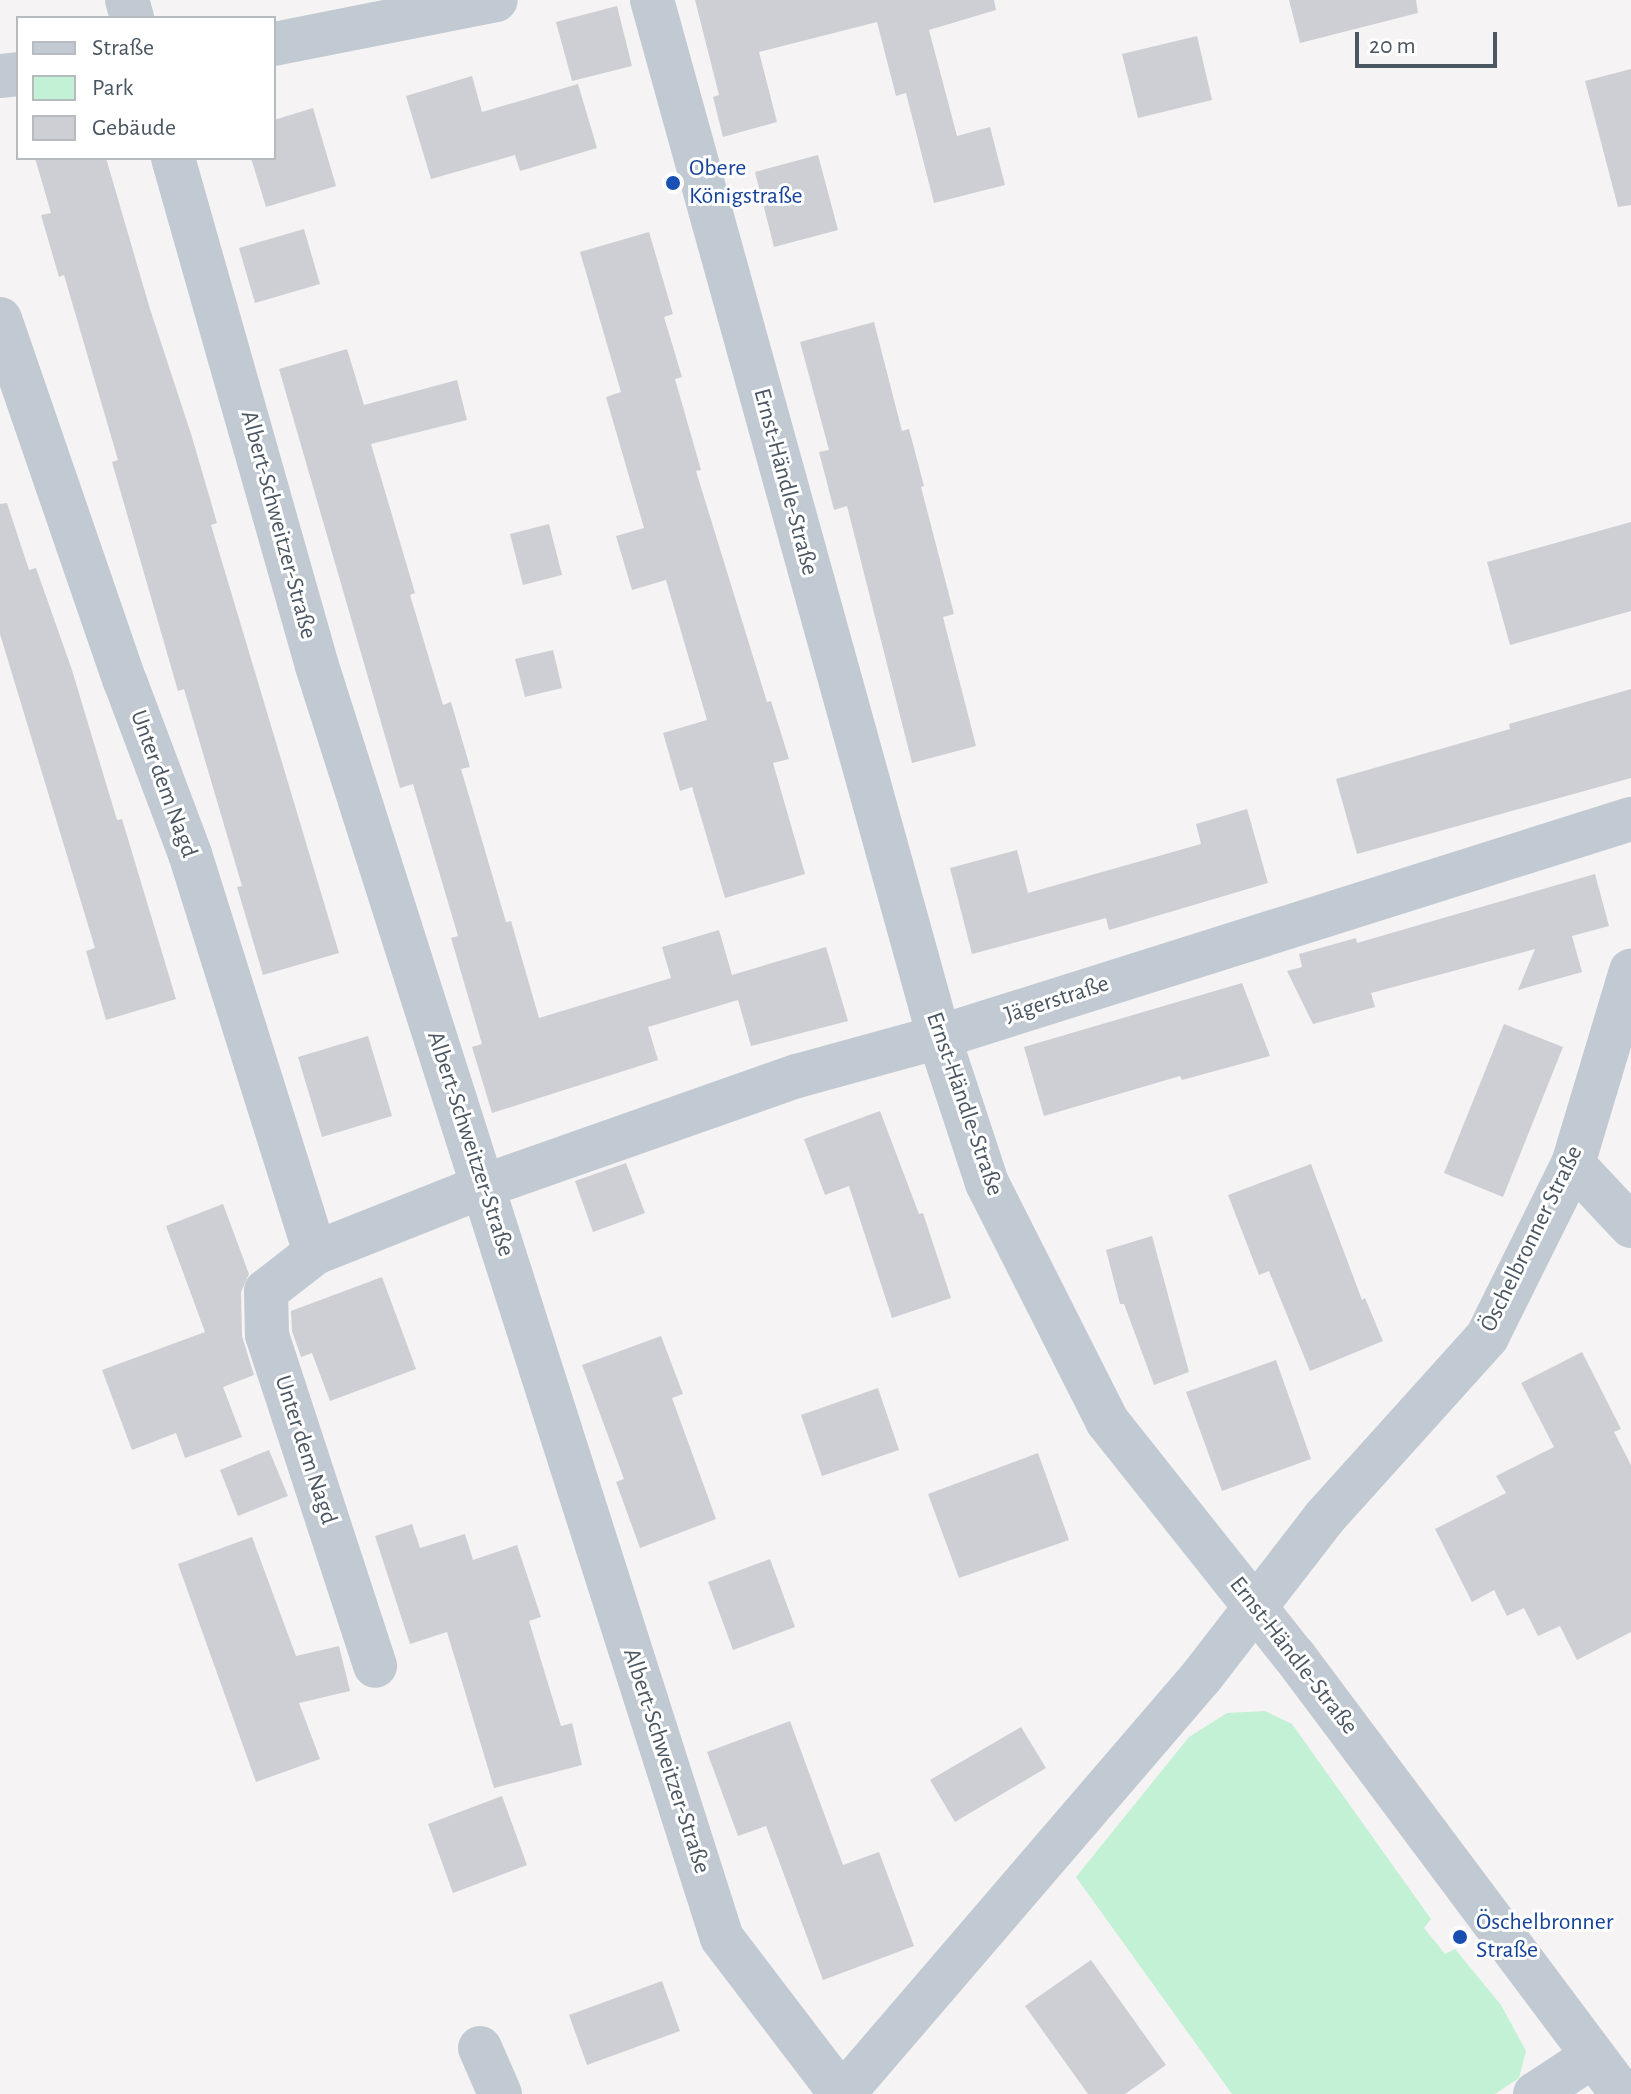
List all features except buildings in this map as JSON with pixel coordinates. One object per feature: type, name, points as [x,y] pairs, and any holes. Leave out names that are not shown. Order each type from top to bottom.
[{"type":"street","points":[[276,44],[496,0]]},
{"type":"street","name":"Ernst-Händle-Straße","points":[[652,0],[939,1037],[987,1183],[1107,1421],[1256,1607],[1622,2094]]},
{"type":"street","name":"Albert-Schweitzer-Straße","points":[[174,160],[317,666],[722,1938],[842,2094]]},
{"type":"street","name":"Unter dem Nagd","points":[[0,319],[125,681],[190,854],[315,1253]]},
{"type":"street","name":"Jägerstraße","points":[[484,1186],[797,1076],[939,1037],[1631,819]]},
{"type":"street","name":"Öschelbronner Straße","points":[[842,2094],[1202,1676],[1324,1518],[1487,1337],[1573,1164],[1631,971]]},
{"type":"street","points":[[1573,1164],[1631,1226]]},
{"type":"street","name":"Unter dem Nagd","points":[[375,1666],[267,1335],[266,1291],[315,1253],[484,1186]]},
{"type":"street","points":[[480,2048],[500,2094]]},
{"type":"street","points":[[1535,2094],[1593,2056]]},
{"type":"green space","points":[[1265,1711],[1292,1724],[1431,1919],[1424,1928],[1445,1954],[1455,1949],[1501,2005],[1526,2051],[1519,2078],[1495,2094],[1232,2094],[1076,1877],[1189,1737],[1227,1713]]},
{"type":"place","name":"Obere Königstraße","points":[[673,183]]},
{"type":"place","name":"Öschelbronner Straße","points":[[1460,1937]]}]
